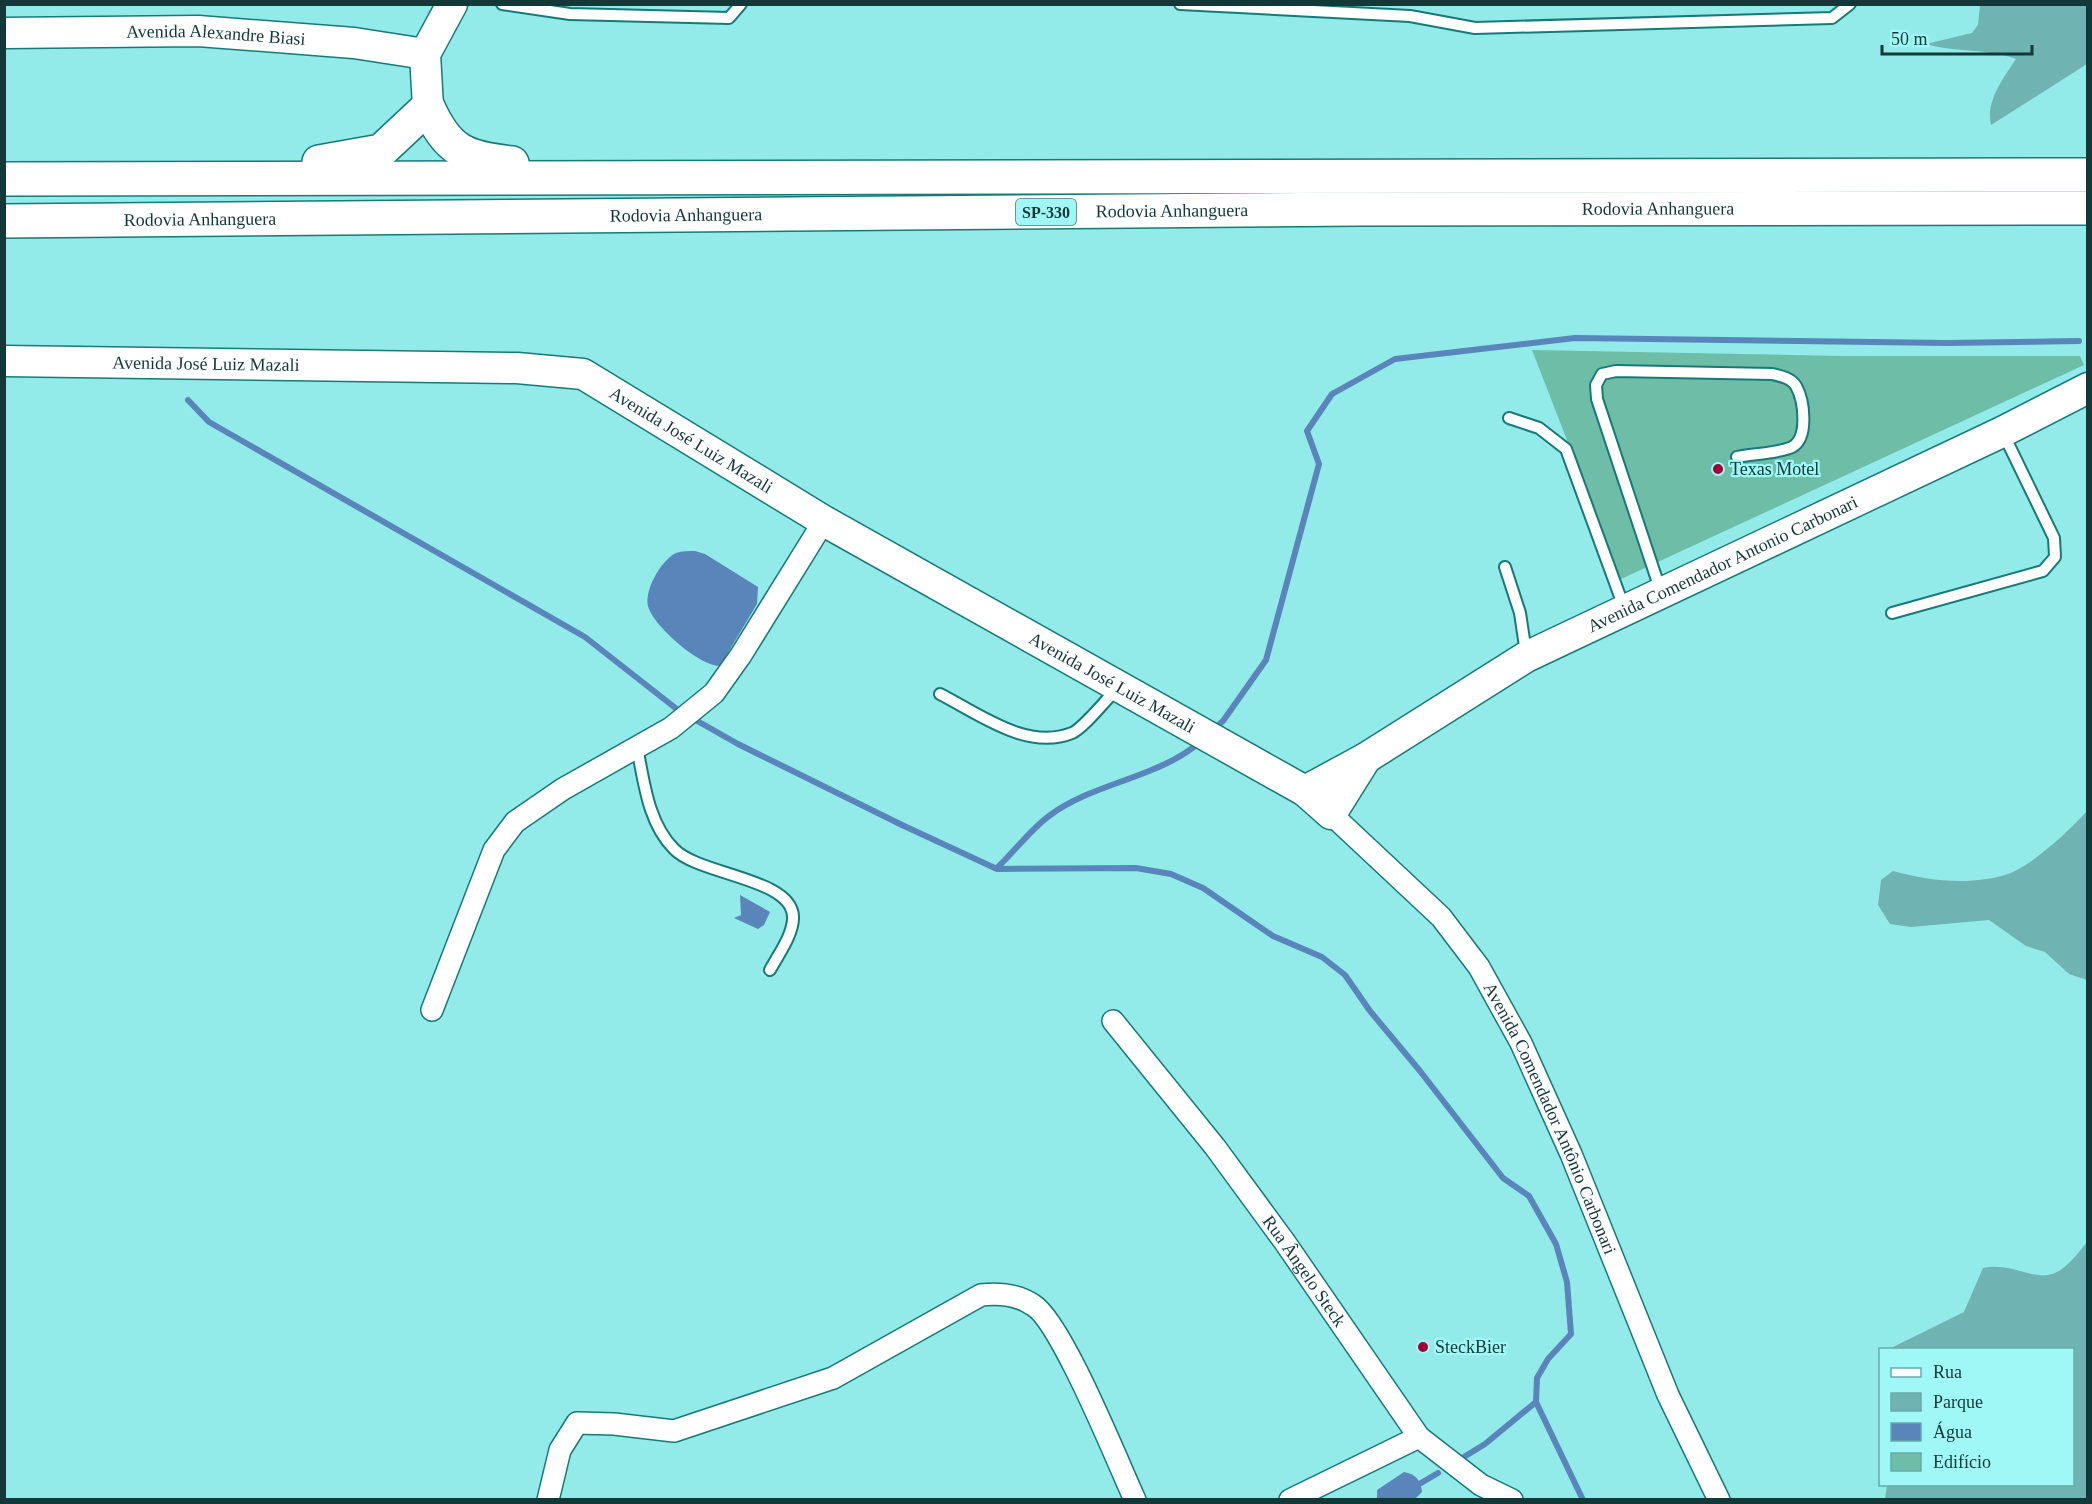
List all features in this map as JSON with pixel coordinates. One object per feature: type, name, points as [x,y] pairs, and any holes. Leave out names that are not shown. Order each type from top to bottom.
[{"type":"highway","points":[[147,179],[338,160],[381,151],[428,107],[439,132],[455,147],[479,159],[641,176]]},
{"type":"highway","name":"Rodovia Anhanguera","points":[[4,179],[2088,175]]},
{"type":"highway","name":"Rodovia Anhanguera","points":[[4,221],[1372,208],[2088,208]]},
{"type":"main road","points":[[428,107],[425,54],[452,4]]},
{"type":"main road","name":"Avenida Alexandre Biasi","points":[[4,33],[198,31],[354,43],[425,54]]},
{"type":"main road","name":"Avenida José Luiz Mazali","points":[[4,361],[517,368],[584,374],[824,521],[1168,712],[1305,791]]},
{"type":"main road","name":"Avenida Comendador Antonio Carbonari","points":[[1305,791],[1365,758],[1526,657],[2002,432],[2088,388]]},
{"type":"main road","name":"Avenida Comendador Antonio Carbonari","points":[[1331,814],[1365,758]]},
{"type":"main road","name":"Avenida Comendador Antônio Carbonari","points":[[1305,791],[1331,814]]},
{"type":"street","points":[[432,1010],[494,850],[515,822],[563,789],[671,728],[714,693],[741,655],[824,521]]},
{"type":"street","name":"Avenida Comendador Antônio Carbonari","points":[[1331,814],[1442,917],[1479,967],[1521,1043],[1553,1114],[1668,1395],[1719,1500]]},
{"type":"street","name":"Rua Ângelo Steck","points":[[1113,1021],[1229,1166],[1419,1437],[1481,1485],[1512,1500]]},
{"type":"street","points":[[548,1500],[560,1450],[577,1423],[614,1424],[674,1431],[833,1378],[981,1295],[1003,1293],[1035,1305],[1060,1338],[1135,1500]]},
{"type":"street","points":[[1290,1500],[1419,1437]]},
{"type":"lane","points":[[506,5],[570,14],[655,15],[713,19],[729,18],[741,4]]},
{"type":"lane","points":[[1180,4],[1410,16],[1474,28],[1832,18],[1850,4]]},
{"type":"lane","points":[[1661,592],[1597,399],[1596,385],[1602,374],[1616,370],[1772,374],[1786,378],[1795,385],[1800,399],[1803,427],[1800,438],[1792,447],[1737,457]]},
{"type":"lane","points":[[1509,418],[1539,428],[1566,449],[1625,610]]},
{"type":"lane","points":[[1892,613],[2043,571],[2055,556],[2054,538],[2002,432]]},
{"type":"lane","points":[[1505,567],[1520,613],[1526,657]]},
{"type":"lane","points":[[940,694],[1009,729],[1037,739],[1074,733],[1120,686]]},
{"type":"lane","points":[[637,747],[648,801],[657,825],[675,850],[709,869],[772,889],[788,902],[793,915],[790,932],[770,970]]},
{"type":"green space","points":[[1980,5],[2087,5],[2087,64],[1991,125],[1993,98],[2016,59],[1994,53],[1949,49],[1926,44],[1972,33],[1978,25]]},
{"type":"green space","points":[[2087,811],[2087,980],[2069,974],[2045,952],[2026,946],[1989,920],[1911,927],[1890,924],[1878,905],[1881,880],[1893,871],[1950,881],[1979,880],[2008,874],[2040,855]]},
{"type":"green space","points":[[2087,1242],[2087,1499],[1885,1499],[1887,1486],[2074,1486],[2074,1348],[1891,1348],[1964,1312],[1983,1268],[2001,1267],[2048,1275],[2060,1271]]},
{"type":"water","points":[[695,551],[705,554],[758,587],[757,604],[720,666],[702,660],[680,645],[660,626],[649,609],[648,594],[664,562],[676,553]]},
{"type":"water","points":[[740,895],[770,912],[764,925],[758,929],[734,918],[741,915]]},
{"type":"water","points":[[1404,1472],[1411,1474],[1419,1481],[1422,1492],[1415,1499],[1377,1499],[1377,1490]]},
{"type":"building","name":"Texas Motel","points":[[1532,350],[1842,356],[2080,356],[2084,365],[1621,579]]},
{"type":"waterway","points":[[1213,730],[1223,721],[1266,660],[1319,464],[1307,431],[1332,394],[1395,359],[1575,338],[1947,343],[2079,341]]},
{"type":"waterway","points":[[188,400],[209,422],[585,637],[678,710],[738,744],[997,869],[1136,868],[1171,874],[1203,888],[1273,936],[1322,957],[1345,975],[1370,1011],[1503,1178],[1529,1196],[1556,1244],[1567,1282],[1571,1334],[1548,1359],[1537,1378],[1536,1402],[1583,1500]]},
{"type":"waterway","points":[[997,868],[1049,816],[1086,795],[1166,764],[1201,741]]},
{"type":"waterway","points":[[1459,1460],[1485,1444],[1536,1402]]},
{"type":"waterway","points":[[1421,1483],[1438,1473]]},
{"type":"place","name":"Texas Motel","points":[[1718,469]]},
{"type":"place","name":"SteckBier","points":[[1423,1347]]}]
